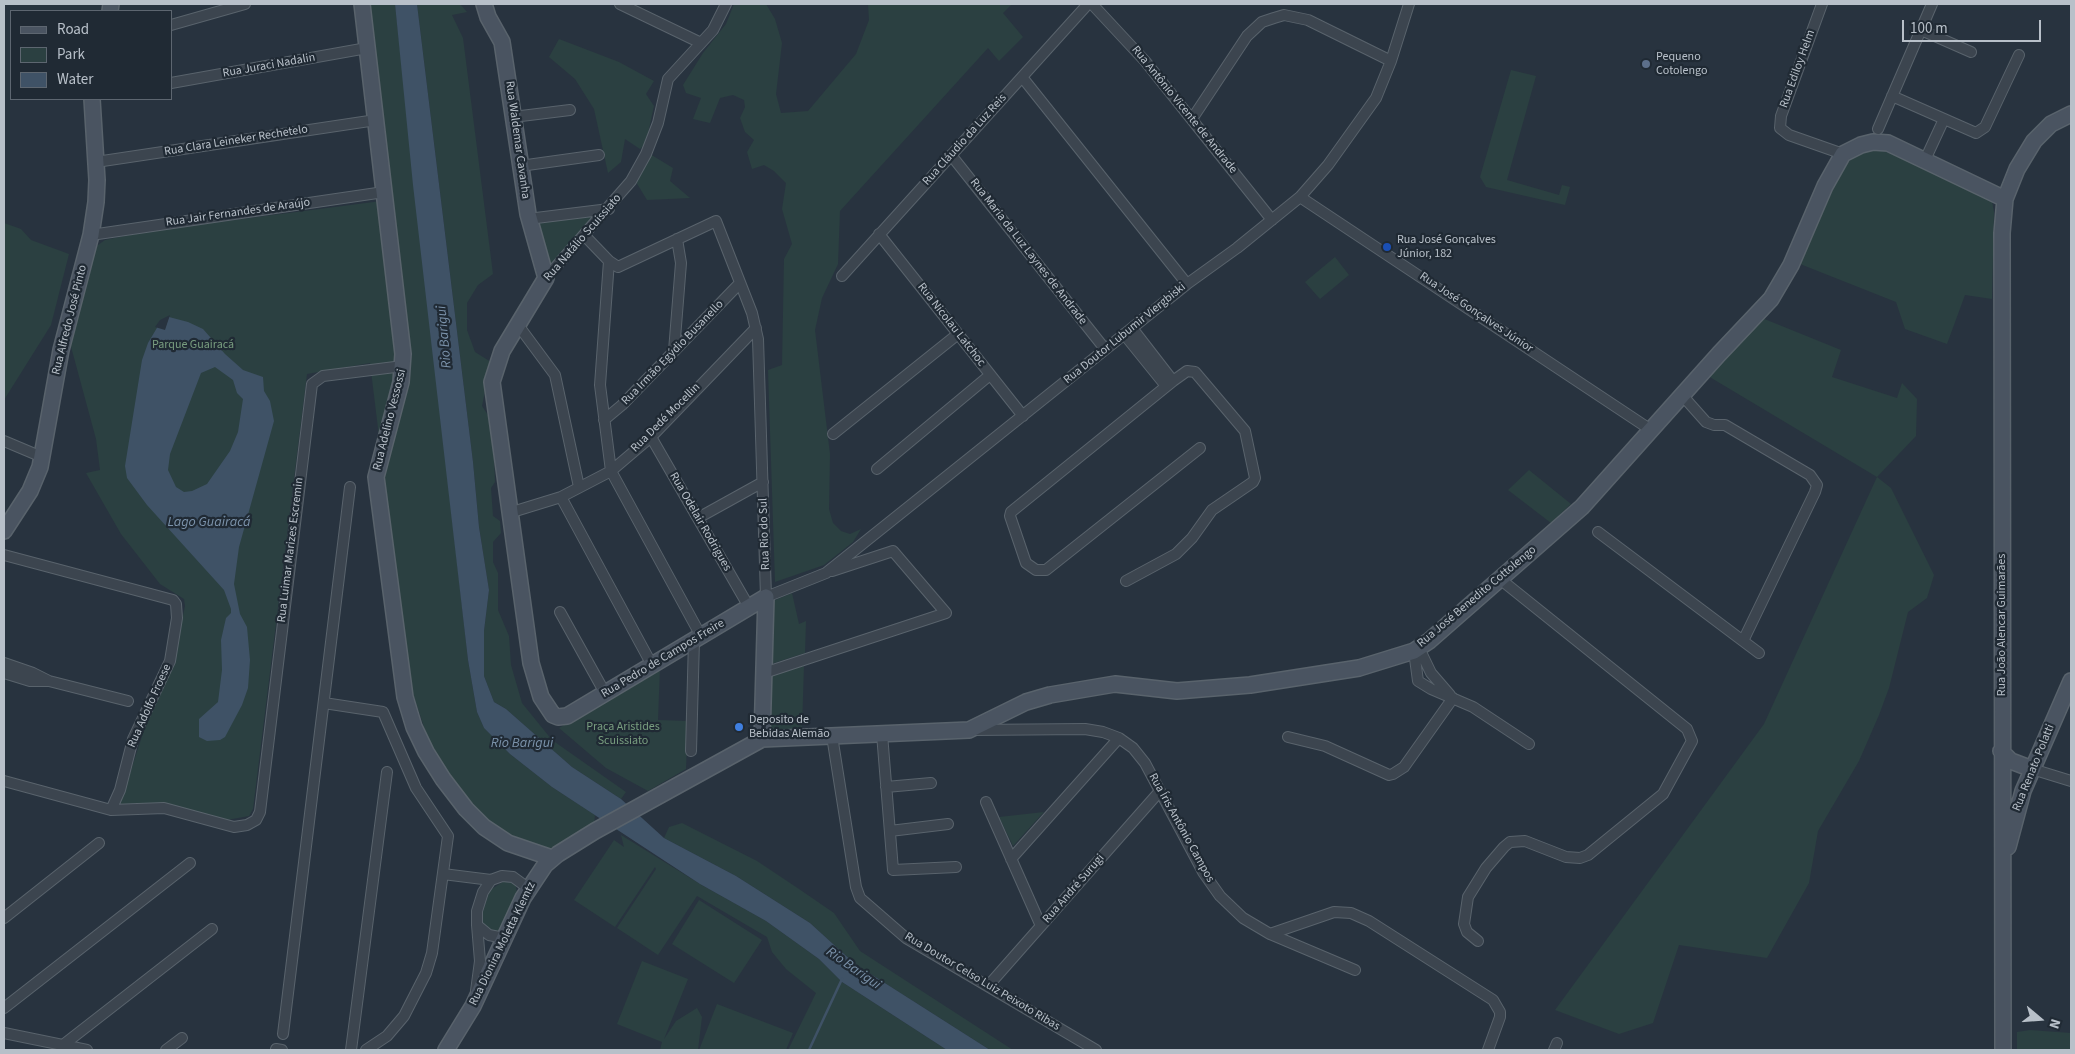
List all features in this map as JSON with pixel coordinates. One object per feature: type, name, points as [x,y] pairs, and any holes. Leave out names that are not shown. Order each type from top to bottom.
[{"type":"main road","name":"Rua Adelino Vessossi","points":[[362,4],[404,366],[402,382],[376,477],[400,668],[410,713],[419,738],[434,767],[471,814],[484,827],[508,843],[552,858]]},
{"type":"main road","name":"Rua Waldemar Cavanha","points":[[484,4],[488,17],[502,42],[528,219],[546,278]]},
{"type":"main road","name":"Rua Alfredo José Pinto","points":[[4,531],[30,491],[42,457],[62,350],[91,234],[96,202],[96,162],[92,100]]},
{"type":"main road","points":[[1843,154],[1861,145],[1881,142],[1896,145],[2005,199],[2017,170],[2034,140],[2051,124],[2071,114]]},
{"type":"main road","name":"Rua José Benedito Cottolengo","points":[[595,831],[762,739],[969,730],[1026,702],[1050,695],[1114,684],[1177,691],[1250,685],[1359,668],[1416,650],[1582,507],[1778,290],[1832,172],[1843,154]]},
{"type":"main road","name":"Rua João Alencar Guimarães","points":[[2003,1050],[2002,243],[2005,199]]},
{"type":"main road","name":"Rua Natálio Scuissiato","points":[[546,278],[498,359],[492,382],[533,676],[541,697],[553,715],[558,717]]},
{"type":"main road","name":"Rua Pedro de Campos Freire","points":[[558,717],[567,716],[766,597]]},
{"type":"main road","name":"Rua Rio do Sul","points":[[762,739],[766,597]]},
{"type":"main road","name":"Rua Renato Polatti","points":[[2002,888],[2010,835],[2032,769],[2071,681]]},
{"type":"main road","points":[[2002,751],[2011,761],[2032,769]]},
{"type":"main road","name":"Rua Dionira Moletta Klemtz","points":[[446,1050],[473,1006],[528,888],[552,858],[595,831]]},
{"type":"street","points":[[172,25],[245,4]]},
{"type":"street","points":[[620,4],[701,43]]},
{"type":"street","name":"Rua Natálio Scuissiato","points":[[546,278],[632,181],[646,154],[658,123],[668,80],[719,21],[726,4]]},
{"type":"street","name":"Rua Cláudio da Luz Reis","points":[[842,276],[1088,4]]},
{"type":"street","name":"Rua Antônio Vicente de Andrade","points":[[1092,4],[1140,54],[1272,220]]},
{"type":"street","name":"Rua Doutor Lubumir Viergbiski","points":[[766,597],[826,573],[1187,284],[1300,197],[1328,165],[1369,110],[1391,61],[1408,4]]},
{"type":"street","name":"Rua Ediloy Helm","points":[[1822,4],[1781,116],[1780,128],[1789,135],[1843,154]]},
{"type":"street","points":[[1878,129],[1932,4]]},
{"type":"street","points":[[1192,119],[1246,36],[1254,28],[1274,18],[1284,16],[1308,20],[1391,61]]},
{"type":"street","points":[[1921,30],[1971,52]]},
{"type":"street","name":"Rua Juraci Nadalin","points":[[172,83],[367,48]]},
{"type":"street","points":[[1892,96],[1972,132],[1981,131],[2019,56]]},
{"type":"street","points":[[1022,77],[1187,284]]},
{"type":"street","points":[[514,117],[570,110]]},
{"type":"street","points":[[1925,160],[1944,119]]},
{"type":"street","name":"Rua Clara Leineker Rechetelo","points":[[96,162],[376,120]]},
{"type":"street","points":[[520,166],[599,155]]},
{"type":"street","name":"Rua Maria da Luz Laynes de Andrade","points":[[952,155],[1105,350]]},
{"type":"street","name":"Rua Jair Fernandes de Araújo","points":[[91,234],[384,192]]},
{"type":"street","name":"Rua José Gonçalves Júnior","points":[[1300,197],[1651,430]]},
{"type":"street","points":[[528,219],[609,209]]},
{"type":"street","name":"Rua Rio do Sul","points":[[677,239],[716,221],[756,328],[760,358],[766,597]]},
{"type":"street","name":"Rua Nicolau Latchoc","points":[[879,234],[1023,416]]},
{"type":"street","points":[[584,235],[615,266],[622,266],[677,239],[681,263],[674,351]]},
{"type":"street","points":[[610,261],[600,386],[610,471],[698,638],[691,751]]},
{"type":"street","name":"Rua Irmão Egýdio Busanello","points":[[604,420],[622,405],[740,283]]},
{"type":"street","points":[[518,325],[555,375],[579,487]]},
{"type":"street","name":"Rua Dedé Mocellin","points":[[509,513],[561,497],[610,471],[651,437],[756,328]]},
{"type":"street","points":[[1128,331],[1170,384]]},
{"type":"street","points":[[833,434],[958,334]]},
{"type":"street","name":"Rua Luimar Marizes Escremin","points":[[111,810],[164,808],[234,827],[253,822],[260,812],[310,389],[314,380],[323,376],[404,366]]},
{"type":"street","points":[[1126,581],[1176,554],[1192,538],[1212,510],[1253,482],[1255,478],[1245,431],[1195,372],[1187,371],[1014,508],[1010,516],[1026,563],[1036,570],[1042,571],[1050,567],[1200,448]]},
{"type":"street","points":[[877,469],[990,375]]},
{"type":"street","points":[[1682,395],[1706,422],[1714,425],[1725,425],[1810,475],[1817,485],[1743,641]]},
{"type":"street","name":"Rua Odelair Rodrigues","points":[[651,437],[749,608]]},
{"type":"street","points":[[4,441],[42,457]]},
{"type":"street","points":[[698,518],[763,482]]},
{"type":"street","points":[[283,1034],[350,487]]},
{"type":"street","points":[[561,497],[652,665]]},
{"type":"street","points":[[1598,532],[1759,653]]},
{"type":"street","points":[[764,672],[946,613],[893,552],[826,573]]},
{"type":"street","name":"Rua Adolfo Froese","points":[[4,556],[175,601],[177,618],[170,661],[133,739],[120,790],[111,810]]},
{"type":"street","points":[[1478,941],[1467,932],[1464,924],[1468,897],[1486,868],[1504,847],[1510,842],[1525,841],[1566,857],[1580,858],[1588,855],[1663,794],[1692,741],[1688,729],[1500,579]]},
{"type":"street","points":[[560,612],[604,693]]},
{"type":"street","points":[[1416,650],[1416,675],[1418,681],[1473,707],[1529,744]]},
{"type":"street","points":[[1416,650],[1436,680],[1453,698]]},
{"type":"street","points":[[4,664],[33,672],[49,681]]},
{"type":"street","points":[[4,673],[30,680],[49,681],[128,701]]},
{"type":"street","points":[[1288,736],[1325,746],[1388,774],[1393,774],[1404,767],[1453,698]]},
{"type":"street","points":[[324,702],[382,712],[416,788],[448,833],[432,953],[423,981],[412,1004],[394,1029],[366,1050]]},
{"type":"street","name":"Rua Íris Antônio Campos","points":[[969,730],[1084,729],[1104,732],[1119,738],[1139,755],[1211,884],[1243,918],[1270,934],[1355,970]]},
{"type":"street","points":[[882,734],[893,870],[956,867]]},
{"type":"street","name":"Rua Doutor Celso Luiz Peixoto Ribas","points":[[832,736],[856,887],[860,898],[906,938],[1096,1050]]},
{"type":"street","points":[[1011,859],[1119,738]]},
{"type":"street","points":[[2032,769],[2071,780]]},
{"type":"street","points":[[351,1050],[387,772]]},
{"type":"street","points":[[4,781],[111,810]]},
{"type":"street","points":[[886,787],[931,783]]},
{"type":"street","name":"Rua André Surugi","points":[[988,986],[1160,791]]},
{"type":"street","points":[[986,802],[1041,926]]},
{"type":"street","points":[[890,831],[948,824]]},
{"type":"street","points":[[4,918],[99,843]]},
{"type":"street","points":[[4,1008],[190,863]]},
{"type":"street","points":[[443,874],[490,880],[508,876],[528,888]]},
{"type":"street","points":[[473,1006],[480,961],[477,925],[479,903],[490,880]]},
{"type":"street","points":[[1270,934],[1334,912],[1351,913],[1381,928],[1394,941],[1413,948],[1486,994],[1500,1012],[1498,1024],[1488,1050]]},
{"type":"street","points":[[477,925],[489,935],[504,938]]},
{"type":"street","points":[[63,1045],[212,929]]},
{"type":"street","points":[[4,1033],[87,1050]]},
{"type":"street","points":[[166,1050],[182,1038]]},
{"type":"green space","name":"Parque Guairacá","points":[[367,4],[395,4],[468,660],[477,712],[484,728],[510,754],[552,787],[595,815],[594,825],[559,847],[544,849],[529,846],[494,827],[456,788],[429,742],[412,691],[370,363],[307,374],[253,809],[249,816],[227,820],[162,803],[120,804],[144,730],[172,668],[185,606],[184,599],[160,584],[121,534],[86,473],[100,470],[96,439],[70,343],[91,250],[105,240],[149,231],[389,200]]},
{"type":"green space","points":[[417,4],[460,4],[467,12],[452,15],[463,38],[493,274],[478,285],[467,303],[467,330],[475,352],[491,362],[482,406],[490,418],[495,482],[491,488],[493,516],[500,521],[501,533],[493,542],[493,562],[498,573],[498,610],[509,636],[511,665],[522,703],[552,740],[626,792],[621,799],[572,767],[506,709],[494,702],[484,676],[484,631],[489,590],[479,527],[473,462]]},
{"type":"green space","points":[[734,4],[766,4],[775,19],[782,43],[776,94],[781,113],[808,111],[856,54],[869,20],[868,4],[1012,4],[1003,13],[1023,37],[999,61],[988,48],[840,211],[838,264],[822,298],[815,330],[830,454],[829,509],[833,523],[841,531],[850,534],[861,529],[853,542],[824,565],[775,582],[768,370],[782,365],[784,259],[792,244],[782,209],[786,183],[774,171],[764,165],[752,169],[747,152],[754,140],[745,132],[740,118],[745,107],[744,100],[733,95],[720,98],[710,123],[693,119],[701,98],[686,93],[683,85],[703,53],[726,24]]},
{"type":"green space","points":[[559,39],[619,62],[654,81],[646,94],[654,106],[646,143],[640,149],[625,139],[621,162],[608,173],[594,109],[575,79],[549,57]]},
{"type":"green space","points":[[1511,70],[1536,76],[1507,180],[1559,195],[1562,185],[1570,187],[1565,205],[1486,187],[1480,177]]},
{"type":"green space","points":[[1878,150],[1894,154],[1992,201],[1994,212],[1992,299],[1965,295],[1947,344],[1905,329],[1896,302],[1800,264],[1840,173],[1851,159],[1865,152]]},
{"type":"green space","points":[[650,154],[673,168],[670,181],[690,198],[647,200],[636,182]]},
{"type":"green space","points":[[596,216],[549,267],[538,223]]},
{"type":"green space","points":[[4,223],[21,229],[31,240],[69,254],[51,325],[4,400]]},
{"type":"green space","points":[[1335,257],[1349,275],[1320,299],[1305,282]]},
{"type":"green space","points":[[1762,318],[1841,350],[1832,377],[1897,398],[1902,383],[1917,399],[1916,436],[1877,477],[1708,376]]},
{"type":"green space","points":[[1529,470],[1571,504],[1551,523],[1508,490]]},
{"type":"green space","points":[[1877,477],[1891,488],[1934,575],[1927,598],[1908,612],[1889,688],[1879,715],[1859,761],[1818,831],[1809,883],[1767,958],[1679,945],[1653,1023],[1619,1034],[1555,1010],[1764,724]]},
{"type":"green space","points":[[792,593],[799,624],[806,621],[805,653],[771,664],[773,601]]},
{"type":"green space","points":[[804,665],[802,729],[769,731],[771,676]]},
{"type":"green space","name":"Praça Aristides Scuissiato","points":[[660,668],[658,720],[688,721],[686,769],[648,791],[606,768],[559,728]]},
{"type":"green space","points":[[1044,812],[1013,846],[999,817]]},
{"type":"green space","points":[[682,823],[757,861],[834,913],[860,951],[1013,1050],[990,1050],[855,964],[810,923],[736,876],[664,838],[669,827]]},
{"type":"green space","points":[[621,835],[700,884],[766,921],[819,959],[842,982],[947,1050],[788,1050],[816,993],[786,969],[772,952],[767,937],[697,896],[658,955],[617,928],[656,869],[655,867],[615,927],[574,900],[614,840],[624,847]]},
{"type":"green space","points":[[506,880],[515,883],[517,892],[500,931],[493,932],[481,922],[481,917],[490,890]]},
{"type":"green space","points":[[699,900],[762,940],[734,983],[672,944]]},
{"type":"green space","points":[[642,961],[688,979],[664,1039],[676,1021],[697,1008],[702,1017],[698,1050],[660,1050],[662,1042],[617,1024]]},
{"type":"green space","points":[[717,1004],[793,1033],[786,1050],[699,1050]]},
{"type":"green space","points":[[2030,1030],[2071,1033],[2071,1050],[2017,1050],[2017,1032]]},
{"type":"water","name":"Rio Barigui","points":[[395,4],[417,4],[473,462],[479,527],[489,590],[484,631],[484,676],[494,702],[506,709],[572,767],[621,799],[664,838],[736,876],[810,923],[855,964],[990,1050],[947,1050],[842,982],[819,959],[766,921],[700,884],[552,787],[510,754],[484,728],[477,712],[468,660],[413,185]]},
{"type":"water","name":"Lago Guairacá","points":[[169,317],[188,322],[203,329],[225,354],[243,370],[263,377],[264,391],[270,401],[274,421],[239,547],[234,584],[240,614],[247,627],[250,660],[248,688],[242,705],[225,737],[220,740],[207,741],[199,737],[199,719],[218,702],[222,670],[221,640],[226,618],[231,613],[231,609],[224,590],[147,505],[127,478],[125,466],[142,360],[148,343],[161,321]],"holes":[[[215,367],[233,380],[237,393],[243,399],[238,432],[230,451],[207,484],[192,491],[184,492],[176,487],[168,470],[170,454],[201,373]]]},
{"type":"pier","points":[[170,315],[165,330],[155,327],[160,320]]},
{"type":"waterway","name":"Rio Barigui","points":[[809,1050],[842,979]]},
{"type":"place","name":"Pequeno Cotolengo","points":[[1646,64]]},
{"type":"place","name":"Rua José Gonçalves Júnior, 182","points":[[1387,247]]},
{"type":"place","name":"Deposito de Bebidas Alemão","points":[[739,727]]}]
